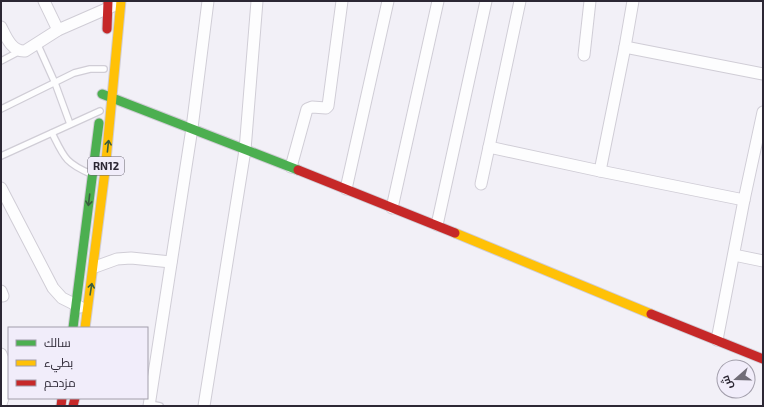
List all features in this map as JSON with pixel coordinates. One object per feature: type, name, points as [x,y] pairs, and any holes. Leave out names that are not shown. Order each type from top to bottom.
[{"type":"street","points":[[44,1],[58,30]]},
{"type":"street","points":[[153,405],[171,262],[192,128],[208,1]]},
{"type":"street","points":[[204,406],[245,150],[257,1]]},
{"type":"street","points":[[291,167],[307,109],[312,107],[324,108],[328,106],[342,1]]},
{"type":"street","points":[[346,189],[388,1]]},
{"type":"street","points":[[392,208],[438,1]]},
{"type":"street","points":[[437,225],[486,1]]},
{"type":"street","points":[[481,184],[520,1]]},
{"type":"street","points":[[584,55],[590,1]]},
{"type":"street","points":[[600,171],[633,1]]},
{"type":"street","points":[[1,27],[15,49],[25,51],[58,30],[108,5],[121,2]]},
{"type":"street","name":"RN12","points":[[85,327],[95,267],[113,98],[121,2]]},
{"type":"street","points":[[106,39],[108,5]]},
{"type":"street","points":[[625,47],[763,74]]},
{"type":"street","name":"RN12","points":[[73,327],[103,90],[113,98]]},
{"type":"street","points":[[113,98],[437,225],[509,256],[763,359]]},
{"type":"street","points":[[717,340],[744,200],[763,112]]},
{"type":"street","points":[[489,147],[744,200]]},
{"type":"street","points":[[1,188],[53,288],[62,298],[88,311]]},
{"type":"street","points":[[734,255],[763,261]]},
{"type":"street","points":[[95,267],[117,259],[131,258],[171,262]]},
{"type":"street","points":[[1,354],[7,369],[7,386],[1,404]]},
{"type":"lane","points":[[37,43],[55,83],[70,124]]},
{"type":"lane","points":[[1,61],[20,51]]},
{"type":"lane","points":[[1,109],[55,83],[74,72],[90,69],[104,69]]},
{"type":"lane","points":[[1,156],[100,110]]},
{"type":"lane","points":[[52,132],[64,157],[76,167],[92,174]]},
{"type":"traffic: fast","points":[[102,94],[298,170]]},
{"type":"traffic: fast","points":[[73,327],[99,123]]},
{"type":"traffic: slow","points":[[85,327],[105,171],[121,1]]},
{"type":"traffic: slow","points":[[455,233],[651,314]]},
{"type":"traffic: jam","points":[[107,29],[108,1]]},
{"type":"traffic: jam","points":[[298,170],[455,233]]},
{"type":"traffic: jam","points":[[651,314],[763,359]]},
{"type":"traffic: jam","points":[[61,406],[62,399]]},
{"type":"traffic: jam","points":[[73,406],[75,399]]}]
